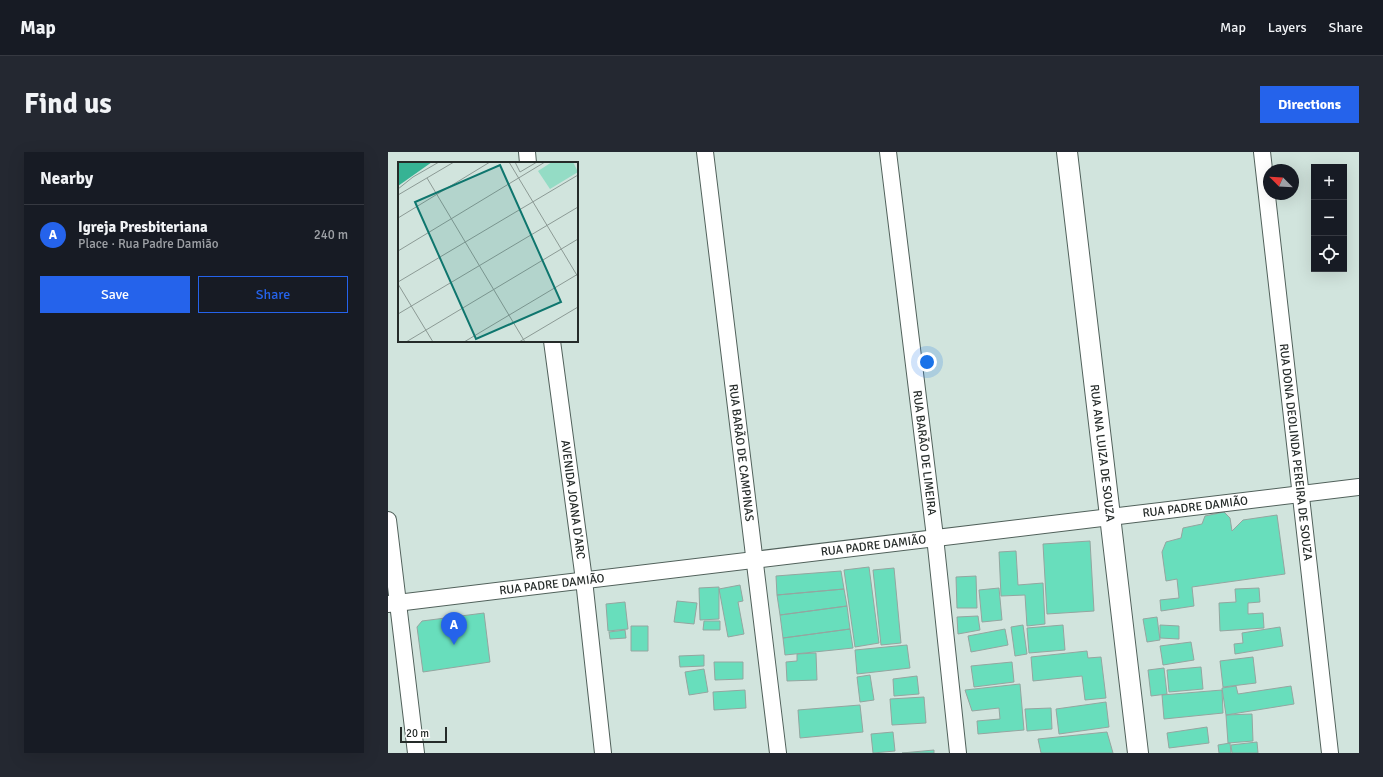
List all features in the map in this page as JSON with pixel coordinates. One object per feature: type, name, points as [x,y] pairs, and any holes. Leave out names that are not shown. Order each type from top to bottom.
[{"type":"street","points":[[527,152],[528,162]]},
{"type":"street","name":"RUA BARÃO DE CAMPINAS","points":[[705,152],[778,753]]},
{"type":"street","name":"RUA BARÃO DE LIMEIRA","points":[[888,152],[935,537],[958,753]]},
{"type":"street","name":"RUA ANA LUIZA DE SOUZA","points":[[1067,152],[1138,753]]},
{"type":"street","name":"RUA DONA DEOLINDA PEREIRA DE SOUZA","points":[[1262,152],[1330,753]]},
{"type":"street","name":"AVENIDA JOANA D'ARC","points":[[552,342],[584,580],[603,753]]},
{"type":"street","name":"RUA PADRE DAMIÃO","points":[[393,603],[1359,487]]},
{"type":"street","points":[[388,520],[393,603],[416,753]]},
{"type":"building","points":[[1224,512],[1230,518],[1232,531],[1243,520],[1277,515],[1285,574],[1192,587],[1194,606],[1161,611],[1160,600],[1179,598],[1177,579],[1166,581],[1162,552],[1166,542],[1181,538],[1183,528],[1202,524],[1205,516]]},
{"type":"building","points":[[1090,541],[1094,611],[1047,614],[1043,544]]},
{"type":"building","points":[[1016,551],[1018,585],[1043,583],[1045,624],[1027,626],[1025,595],[1001,596],[999,552]]},
{"type":"building","points":[[869,567],[879,643],[855,647],[844,570]]},
{"type":"building","points":[[894,568],[901,643],[881,645],[873,570]]},
{"type":"building","points":[[841,571],[844,589],[777,595],[776,576]]},
{"type":"building","points":[[976,576],[977,608],[957,608],[956,577]]},
{"type":"building","points":[[740,585],[743,601],[738,602],[744,634],[728,637],[719,589]]},
{"type":"building","points":[[719,587],[719,619],[700,620],[699,588]]},
{"type":"building","points":[[999,588],[1002,620],[982,622],[979,590]]},
{"type":"building","points":[[1259,588],[1260,602],[1248,603],[1248,614],[1263,613],[1264,628],[1220,631],[1219,603],[1236,602],[1235,589]]},
{"type":"building","points":[[844,589],[847,606],[780,615],[777,595]]},
{"type":"building","points":[[677,601],[697,603],[694,624],[674,622]]},
{"type":"building","points":[[625,602],[628,629],[608,631],[606,604]]},
{"type":"building","points":[[847,606],[850,629],[783,638],[780,615]]},
{"type":"building","points":[[484,613],[490,662],[423,672],[417,627],[422,621]]},
{"type":"building","points":[[978,616],[980,630],[958,634],[957,617]]},
{"type":"building","points":[[1157,617],[1160,640],[1147,642],[1143,619]]},
{"type":"building","points":[[704,621],[720,621],[720,630],[703,630]]},
{"type":"building","points":[[1023,625],[1027,654],[1015,656],[1011,627]]},
{"type":"building","points":[[1063,625],[1065,650],[1029,653],[1027,628]]},
{"type":"building","points":[[1160,625],[1179,626],[1179,639],[1160,638]]},
{"type":"building","points":[[631,626],[648,626],[648,651],[631,651]]},
{"type":"building","points":[[1280,627],[1283,646],[1235,654],[1234,644],[1243,643],[1242,633]]},
{"type":"building","points":[[850,629],[853,648],[785,655],[783,638]]},
{"type":"building","points":[[1005,629],[1008,645],[971,652],[968,636]]},
{"type":"building","points":[[625,630],[626,638],[610,639],[609,632]]},
{"type":"building","points":[[1191,642],[1194,660],[1163,665],[1160,646]]},
{"type":"building","points":[[907,645],[910,668],[857,674],[855,650]]},
{"type":"building","points":[[1087,651],[1088,658],[1101,657],[1106,698],[1085,700],[1082,676],[1033,681],[1031,657]]},
{"type":"building","points":[[816,653],[817,680],[787,681],[786,662],[797,661],[797,654]]},
{"type":"building","points":[[704,655],[704,666],[680,667],[679,656]]},
{"type":"building","points":[[1253,657],[1256,683],[1223,687],[1220,661]]},
{"type":"building","points":[[714,662],[743,662],[743,679],[715,680]]},
{"type":"building","points":[[1012,662],[1014,682],[974,687],[971,666]]},
{"type":"building","points":[[1201,667],[1203,689],[1169,692],[1167,670]]},
{"type":"building","points":[[1164,668],[1167,694],[1151,696],[1148,670]]},
{"type":"building","points":[[704,669],[708,692],[689,695],[685,672]]},
{"type":"building","points":[[870,675],[874,700],[860,702],[857,677]]},
{"type":"building","points":[[917,676],[919,694],[894,696],[893,679]]},
{"type":"building","points":[[1020,684],[1024,730],[978,734],[977,721],[1000,719],[999,708],[972,711],[965,690]]},
{"type":"building","points":[[1236,686],[1238,694],[1291,686],[1294,704],[1226,715],[1222,688]]},
{"type":"building","points":[[745,690],[746,708],[714,710],[713,692]]},
{"type":"building","points":[[1222,690],[1223,713],[1164,719],[1162,695]]},
{"type":"building","points":[[924,697],[926,723],[892,725],[890,699]]},
{"type":"building","points":[[1106,702],[1109,727],[1059,734],[1056,709]]},
{"type":"building","points":[[860,705],[863,732],[800,738],[798,710]]},
{"type":"building","points":[[1051,708],[1052,729],[1027,731],[1025,709]]},
{"type":"building","points":[[1252,714],[1253,741],[1228,743],[1226,715]]},
{"type":"building","points":[[1207,727],[1209,743],[1169,748],[1167,733]]},
{"type":"building","points":[[893,732],[895,751],[873,753],[871,734]]},
{"type":"building","points":[[1107,732],[1113,753],[1041,753],[1038,739]]},
{"type":"building","points":[[1257,742],[1258,753],[1232,753],[1231,745]]},
{"type":"building","points":[[1230,743],[1231,753],[1219,753],[1218,745]]},
{"type":"building","points":[[934,750],[934,753],[902,753]]},
{"type":"place","name":"Igreja Presbiteriana","points":[[454,645]]}]
